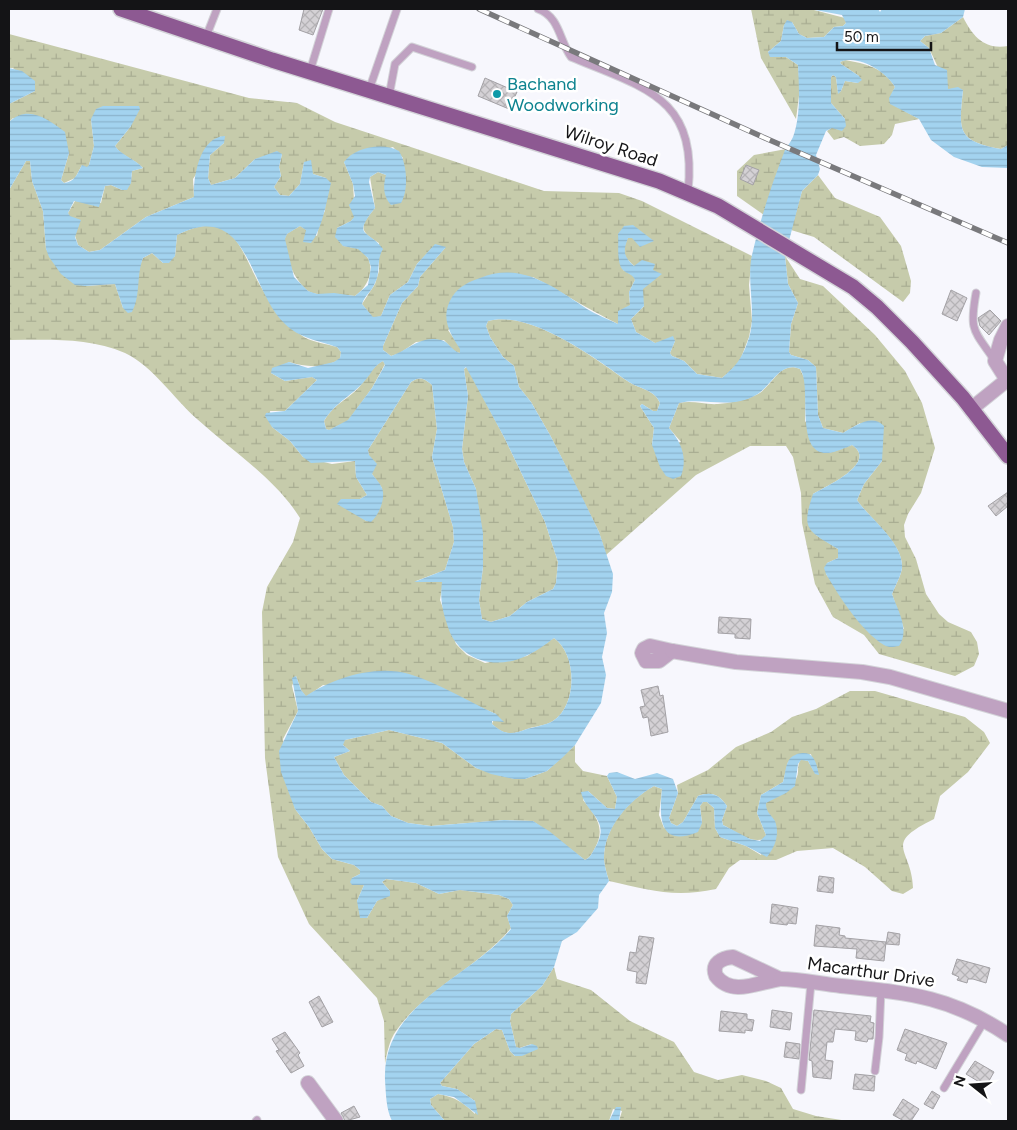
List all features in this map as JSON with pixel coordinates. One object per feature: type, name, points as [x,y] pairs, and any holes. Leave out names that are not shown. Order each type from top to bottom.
[{"type":"main road","name":"Wilroy Road","points":[[122,9],[369,90],[659,180],[688,192],[799,253],[853,287],[877,307],[912,342],[971,409],[1008,456]]},
{"type":"street","points":[[971,409],[1008,380],[995,361],[1000,340],[1008,326]]},
{"type":"street","points":[[672,651],[736,662],[890,676],[1008,711]]},
{"type":"street","name":"Macarthur Drive","points":[[780,979],[880,990],[938,999],[986,1019],[1008,1035]]},
{"type":"street","points":[[308,1083],[336,1121]]},
{"type":"lane","points":[[206,38],[217,9]]},
{"type":"lane","points":[[310,71],[329,9]]},
{"type":"lane","points":[[369,90],[397,9]]},
{"type":"lane","points":[[538,9],[551,16],[557,25],[564,48],[571,57],[651,91],[674,113],[683,130],[689,149],[691,166],[688,192]]},
{"type":"lane","points":[[389,96],[395,64],[412,47],[472,67]]},
{"type":"lane","points":[[976,293],[972,326],[976,336],[995,361]]},
{"type":"lane","points":[[801,1090],[812,983]]},
{"type":"lane","points":[[875,1071],[879,1037],[880,990]]},
{"type":"lane","points":[[944,1088],[986,1019]]},
{"type":"green space","points":[[751,9],[810,9],[845,18],[846,23],[843,26],[834,27],[824,37],[807,38],[799,34],[792,22],[784,25],[781,41],[768,52],[771,57],[786,57],[798,65],[800,88],[796,119],[761,58]]},
{"type":"green space","points":[[963,17],[971,31],[986,44],[1000,47],[1008,46],[1008,145],[1001,149],[976,142],[964,132],[961,124],[963,90],[948,89],[929,48],[920,41],[925,36],[941,33]]},
{"type":"green space","points":[[9,34],[249,98],[297,103],[335,122],[544,191],[619,193],[642,201],[752,256],[749,285],[752,321],[749,337],[739,363],[722,378],[697,374],[684,361],[672,356],[670,353],[675,341],[655,343],[636,332],[631,319],[644,306],[634,266],[626,258],[623,251],[623,270],[634,276],[635,280],[629,292],[630,305],[618,324],[533,277],[448,330],[461,349],[460,353],[455,352],[444,340],[416,342],[400,353],[391,356],[383,350],[383,346],[402,303],[418,286],[420,277],[445,248],[435,245],[417,264],[408,282],[390,295],[381,316],[373,318],[362,304],[375,284],[379,271],[379,243],[367,235],[363,228],[366,219],[375,208],[370,177],[378,172],[386,175],[403,158],[393,147],[344,162],[353,184],[355,217],[337,228],[343,246],[359,249],[369,260],[370,266],[370,273],[365,286],[355,296],[310,292],[294,274],[286,256],[285,240],[290,232],[300,226],[317,236],[320,220],[325,211],[326,178],[313,174],[304,162],[300,184],[289,196],[280,195],[274,187],[281,176],[279,167],[282,154],[255,159],[235,178],[211,185],[208,178],[210,155],[224,143],[221,136],[193,179],[194,197],[146,217],[100,250],[89,252],[78,245],[68,213],[75,201],[101,203],[105,186],[111,185],[122,190],[131,183],[132,171],[143,168],[115,146],[131,126],[91,119],[94,146],[89,165],[87,168],[82,165],[75,178],[64,183],[61,180],[69,153],[13,118],[9,122],[9,104],[35,91],[13,68],[9,68]],"holes":[[[624,226],[632,238],[628,237],[623,249]]]},
{"type":"green space","points":[[845,60],[867,65],[885,75],[895,87],[890,103],[919,119],[895,124],[892,135],[884,144],[860,146],[844,137],[834,140],[827,131],[845,119],[831,103],[831,77],[833,75],[836,77],[838,93],[841,91],[845,81],[858,83],[859,76],[841,64],[840,62]]},
{"type":"green space","points":[[786,149],[764,215],[737,196],[737,171],[754,155]]},
{"type":"green space","points":[[26,161],[30,161],[32,181],[43,211],[46,249],[85,286],[115,284],[123,308],[138,287],[137,272],[143,258],[152,253],[163,263],[175,256],[177,235],[198,227],[214,226],[226,231],[235,240],[266,295],[292,327],[309,339],[337,347],[341,352],[340,359],[334,362],[315,366],[289,362],[271,373],[285,381],[312,377],[317,380],[285,411],[270,411],[272,427],[290,441],[303,457],[332,464],[355,461],[356,477],[367,495],[360,499],[341,499],[366,521],[382,488],[372,474],[368,450],[411,382],[422,379],[432,385],[437,429],[432,457],[453,527],[454,542],[445,570],[416,581],[443,582],[440,600],[456,644],[467,655],[485,663],[527,656],[554,638],[567,655],[572,680],[567,704],[561,713],[548,724],[514,733],[501,731],[492,724],[496,714],[466,701],[323,685],[306,697],[301,690],[296,676],[292,686],[298,711],[283,739],[295,809],[309,827],[322,849],[332,859],[354,865],[360,870],[360,874],[352,878],[352,885],[364,885],[357,901],[367,918],[377,901],[390,891],[382,882],[386,879],[416,883],[439,894],[460,890],[499,895],[509,899],[513,905],[507,916],[511,928],[483,955],[422,1002],[408,1016],[392,1039],[385,1064],[384,1021],[377,998],[309,924],[278,857],[265,758],[262,612],[267,587],[293,542],[300,518],[266,478],[188,411],[154,374],[135,359],[125,353],[97,344],[67,340],[9,340],[9,190]]},
{"type":"green space","points":[[818,175],[835,198],[880,217],[901,246],[911,281],[910,293],[903,302],[814,237],[791,230],[802,191]]},
{"type":"green space","points":[[785,256],[800,279],[823,286],[875,335],[905,371],[922,403],[935,448],[921,493],[908,514],[904,525],[905,537],[916,559],[926,594],[939,614],[948,622],[971,632],[977,642],[979,654],[974,666],[955,676],[879,654],[864,635],[833,617],[815,584],[802,523],[801,493],[793,457],[786,446],[750,446],[696,475],[606,555],[599,532],[550,435],[531,402],[519,387],[514,366],[503,357],[490,337],[486,326],[488,321],[505,319],[523,322],[543,329],[581,349],[629,382],[651,392],[660,403],[657,411],[653,411],[642,404],[640,406],[654,428],[652,445],[681,442],[669,428],[679,403],[718,404],[743,400],[762,392],[781,371],[793,367],[800,369],[806,382],[805,421],[829,453],[852,445],[859,452],[859,459],[855,467],[838,480],[813,494],[816,535],[838,549],[838,558],[827,563],[826,574],[859,621],[904,629],[892,594],[902,568],[898,550],[857,500],[864,484],[882,461],[860,423],[843,433],[823,428],[818,415],[816,367],[808,360],[791,355],[789,352],[791,324],[798,303],[788,284]]},
{"type":"green space","points":[[383,361],[385,364],[372,388],[348,421],[329,430],[326,429],[324,421],[330,412],[357,389],[375,367]]},
{"type":"green space","points":[[467,367],[504,437],[545,522],[558,562],[556,583],[553,589],[527,602],[510,616],[491,622],[482,619],[479,600],[483,567],[476,489],[464,462],[462,449],[468,396],[464,369]]},
{"type":"green space","points":[[850,691],[875,691],[965,717],[984,732],[990,743],[968,772],[940,796],[934,819],[908,835],[904,842],[903,848],[913,888],[903,894],[892,891],[865,867],[833,848],[797,851],[776,860],[740,860],[729,868],[716,889],[701,892],[662,892],[609,881],[604,858],[608,836],[613,825],[627,807],[654,786],[662,789],[659,815],[664,828],[702,823],[700,806],[703,802],[707,802],[714,808],[715,828],[720,837],[746,846],[761,855],[775,822],[766,811],[766,803],[786,791],[793,784],[801,759],[808,761],[815,773],[811,754],[788,762],[783,782],[761,795],[757,813],[766,835],[764,839],[754,840],[748,838],[723,825],[722,820],[727,806],[718,796],[711,794],[698,796],[683,822],[677,826],[671,823],[669,818],[678,793],[677,785],[708,770],[736,747],[771,732],[792,717],[816,709]]},
{"type":"green space","points":[[389,730],[442,743],[476,768],[514,779],[525,779],[547,771],[575,745],[575,762],[583,771],[607,776],[617,797],[615,809],[607,808],[588,791],[583,800],[598,822],[600,834],[590,857],[585,860],[533,821],[504,820],[431,826],[408,823],[391,816],[382,806],[371,802],[344,775],[334,757],[350,751],[342,744],[345,740]]},
{"type":"green space","points":[[554,967],[557,979],[591,990],[630,1021],[674,1042],[694,1072],[718,1080],[742,1075],[766,1081],[781,1088],[793,1109],[816,1116],[848,1121],[619,1121],[622,1111],[613,1109],[609,1121],[445,1121],[431,1105],[430,1099],[438,1094],[458,1101],[475,1114],[475,1101],[457,1089],[442,1086],[440,1083],[474,1044],[496,1029],[502,1030],[510,1051],[515,1056],[532,1044],[519,1048],[516,1047],[510,1021],[511,1014],[542,986]]},
{"type":"water","points":[[810,9],[878,9],[880,12],[882,9],[965,9],[963,17],[941,33],[925,36],[920,41],[929,48],[935,65],[947,70],[948,89],[958,87],[963,90],[961,124],[968,137],[986,146],[1001,149],[1008,145],[1008,168],[982,167],[954,157],[931,140],[919,119],[890,104],[889,98],[895,87],[879,70],[855,60],[840,62],[862,80],[858,83],[845,81],[838,94],[836,77],[833,75],[831,77],[831,103],[845,119],[846,126],[842,131],[832,128],[826,131],[816,155],[820,169],[818,175],[802,191],[785,256],[788,284],[798,303],[791,324],[789,352],[791,355],[808,360],[816,367],[818,415],[823,428],[843,433],[858,424],[869,421],[879,422],[884,426],[882,461],[864,484],[857,500],[892,541],[901,559],[902,568],[892,594],[902,620],[902,640],[899,646],[888,647],[875,639],[851,612],[826,574],[824,568],[827,563],[838,558],[838,549],[813,533],[809,528],[807,515],[809,506],[813,494],[838,480],[855,467],[859,459],[859,452],[852,445],[829,453],[818,451],[811,444],[807,432],[804,378],[800,369],[793,367],[781,371],[756,395],[737,402],[698,401],[679,403],[669,428],[680,444],[684,462],[681,476],[673,479],[666,476],[660,467],[652,445],[654,428],[640,406],[642,404],[653,411],[657,411],[660,403],[655,395],[629,382],[581,349],[542,329],[523,322],[505,319],[488,321],[486,326],[490,337],[503,357],[514,366],[519,387],[531,402],[550,435],[584,501],[599,532],[613,574],[612,592],[604,613],[607,633],[602,657],[606,675],[601,703],[575,745],[562,758],[547,771],[525,779],[514,779],[491,774],[476,768],[442,743],[389,730],[345,740],[343,745],[350,751],[334,757],[344,775],[371,802],[382,806],[391,816],[408,823],[431,826],[504,820],[533,821],[549,831],[585,860],[590,857],[595,848],[601,830],[581,792],[588,791],[607,808],[615,809],[617,797],[607,776],[609,773],[617,772],[635,779],[657,773],[673,779],[678,793],[669,818],[671,823],[677,826],[683,822],[698,796],[711,794],[718,796],[727,806],[722,820],[723,825],[750,839],[760,841],[766,835],[757,813],[761,795],[783,782],[789,760],[797,754],[807,753],[811,755],[819,775],[815,774],[808,761],[801,760],[798,764],[795,786],[766,803],[768,811],[775,821],[777,831],[774,845],[767,857],[746,846],[720,837],[715,828],[714,808],[707,802],[703,802],[700,806],[702,823],[698,832],[685,836],[676,836],[669,833],[664,827],[661,810],[662,789],[654,786],[636,799],[613,825],[608,836],[604,858],[609,881],[599,895],[598,908],[577,932],[562,941],[554,967],[542,986],[511,1014],[510,1021],[516,1047],[520,1048],[532,1044],[537,1046],[538,1049],[522,1056],[515,1056],[510,1051],[502,1030],[496,1029],[474,1044],[440,1083],[442,1086],[457,1089],[475,1101],[478,1115],[454,1097],[438,1094],[430,1099],[431,1105],[445,1121],[392,1121],[387,1106],[385,1080],[388,1053],[398,1031],[412,1012],[431,994],[493,947],[511,929],[507,916],[513,905],[509,899],[499,895],[460,890],[439,894],[416,883],[386,879],[382,882],[390,891],[390,896],[377,901],[367,918],[360,918],[357,901],[364,885],[352,885],[350,882],[352,878],[360,874],[360,870],[354,865],[332,859],[322,849],[309,827],[295,809],[281,772],[279,751],[298,711],[292,678],[296,676],[301,690],[306,696],[317,689],[355,674],[396,671],[409,674],[442,687],[496,714],[504,722],[492,721],[492,724],[505,732],[512,733],[553,721],[561,713],[567,704],[572,680],[567,655],[554,638],[535,652],[515,660],[491,662],[468,654],[452,636],[447,624],[441,593],[442,582],[414,582],[445,570],[454,542],[453,527],[432,457],[437,429],[432,385],[422,379],[411,382],[368,450],[369,455],[377,464],[372,474],[380,484],[383,492],[381,506],[374,519],[371,522],[366,521],[337,504],[341,499],[360,499],[367,495],[356,477],[355,461],[311,463],[303,457],[290,441],[272,427],[265,416],[266,413],[285,411],[317,380],[312,377],[285,381],[271,373],[272,368],[289,362],[308,368],[334,362],[340,358],[341,352],[337,347],[296,333],[285,324],[273,309],[244,253],[233,238],[219,229],[201,227],[177,235],[175,256],[169,263],[163,263],[152,253],[143,258],[137,299],[132,312],[128,313],[123,308],[115,284],[75,285],[61,274],[49,257],[46,249],[43,211],[32,181],[30,161],[26,161],[9,190],[9,122],[23,114],[38,115],[52,122],[65,132],[69,153],[61,180],[64,183],[73,179],[82,165],[87,167],[89,165],[94,146],[91,119],[96,109],[103,106],[139,106],[140,109],[131,126],[115,146],[143,168],[132,171],[131,183],[127,190],[111,185],[105,186],[99,207],[74,201],[68,213],[70,216],[81,220],[75,237],[78,245],[89,252],[100,250],[146,217],[194,197],[199,160],[209,143],[216,138],[225,136],[224,143],[210,155],[208,178],[211,185],[235,178],[255,159],[277,151],[282,154],[279,167],[281,176],[274,187],[280,195],[289,196],[300,184],[304,162],[311,160],[313,174],[326,178],[331,183],[321,223],[311,243],[303,242],[306,230],[300,226],[287,234],[285,239],[294,277],[308,291],[317,294],[334,293],[355,296],[368,285],[371,267],[368,258],[358,249],[343,246],[335,237],[337,228],[351,221],[354,217],[349,205],[355,196],[353,184],[344,162],[355,153],[370,147],[385,147],[399,151],[404,163],[406,177],[404,197],[401,203],[391,205],[386,198],[384,187],[386,175],[378,172],[370,177],[369,182],[375,208],[364,224],[363,229],[383,249],[377,279],[362,304],[373,317],[381,316],[390,295],[408,282],[417,264],[435,244],[446,247],[420,277],[418,286],[402,303],[383,346],[383,350],[391,356],[421,341],[434,339],[444,341],[460,353],[460,349],[452,337],[447,324],[448,304],[455,293],[464,285],[495,274],[509,273],[536,279],[562,292],[591,311],[618,324],[618,311],[630,305],[629,292],[635,280],[633,276],[621,267],[618,234],[624,226],[633,225],[654,241],[640,247],[632,238],[628,238],[625,246],[626,256],[634,266],[642,260],[655,264],[653,270],[662,274],[643,289],[644,306],[631,319],[636,332],[655,343],[673,336],[675,341],[670,353],[672,356],[684,361],[697,374],[722,378],[739,360],[749,338],[752,318],[750,265],[752,255],[771,188],[785,150],[796,129],[799,101],[798,65],[786,57],[770,57],[768,52],[781,41],[784,25],[787,20],[792,22],[799,34],[807,38],[824,37],[834,27],[843,26],[846,23],[842,15]],"holes":[[[383,361],[385,365],[372,388],[348,420],[329,430],[326,429],[324,421],[328,414],[362,384]],[[466,367],[504,437],[545,522],[558,562],[556,583],[553,589],[527,602],[510,616],[491,622],[482,619],[479,600],[483,567],[483,533],[476,489],[464,462],[462,449],[468,396],[464,369]]]},
{"type":"water","points":[[9,68],[22,71],[35,81],[35,91],[9,104]]},
{"type":"water","points":[[616,1107],[621,1107],[619,1121],[609,1121]]},
{"type":"building","points":[[304,9],[323,9],[313,35],[299,30]]},
{"type":"building","name":"Bachand Woodworking","points":[[485,78],[517,92],[509,109],[478,96]]},
{"type":"building","points":[[746,165],[759,170],[753,185],[740,179]]},
{"type":"building","points":[[951,290],[967,298],[957,321],[942,314]]},
{"type":"building","points":[[990,310],[1001,321],[989,335],[980,326],[978,318]]},
{"type":"building","points":[[1008,492],[1008,506],[996,516],[988,506]]},
{"type":"building","points":[[719,617],[751,619],[750,639],[735,638],[735,634],[718,633]]},
{"type":"building","points":[[658,686],[660,696],[663,695],[668,732],[651,736],[648,717],[643,718],[640,707],[645,706],[641,690]]},
{"type":"building","points":[[819,876],[834,878],[833,893],[817,891]]},
{"type":"building","points":[[772,904],[798,908],[796,924],[770,923]]},
{"type":"building","points":[[816,925],[840,928],[839,935],[845,936],[845,938],[886,942],[884,961],[856,958],[857,949],[814,946]]},
{"type":"building","points":[[888,932],[900,934],[899,945],[886,944]]},
{"type":"building","points":[[639,936],[654,938],[646,984],[636,983],[637,972],[627,970],[630,952],[636,953]]},
{"type":"building","points":[[957,959],[990,968],[986,983],[973,979],[968,979],[967,983],[957,980],[959,977],[952,974]]},
{"type":"building","points":[[319,996],[333,1022],[322,1027],[309,1002]]},
{"type":"building","points":[[772,1010],[792,1013],[790,1030],[770,1027]]},
{"type":"building","points":[[814,1010],[871,1016],[870,1022],[874,1023],[873,1039],[868,1039],[867,1042],[855,1040],[856,1031],[835,1029],[833,1042],[827,1042],[825,1060],[833,1061],[831,1079],[813,1077],[812,1061],[809,1060]]},
{"type":"building","points":[[721,1011],[747,1014],[747,1019],[754,1020],[752,1031],[745,1030],[745,1033],[719,1031]]},
{"type":"building","points":[[905,1029],[947,1043],[936,1069],[917,1061],[916,1064],[905,1060],[907,1054],[897,1050]]},
{"type":"building","points":[[285,1032],[300,1053],[298,1055],[304,1066],[291,1073],[276,1051],[279,1050],[272,1039]]},
{"type":"building","points":[[786,1042],[800,1044],[799,1059],[784,1057]]},
{"type":"building","points":[[975,1061],[994,1072],[986,1086],[966,1074]]},
{"type":"building","points":[[855,1074],[875,1076],[874,1091],[853,1089]]},
{"type":"building","points":[[932,1091],[940,1096],[933,1109],[924,1104]]},
{"type":"building","points":[[903,1099],[919,1109],[911,1121],[904,1121],[893,1115]]},
{"type":"building","points":[[354,1106],[360,1117],[345,1121],[341,1113]]},
{"type":"railway","points":[[479,9],[765,138],[1008,243]]},
{"type":"place","name":"Bachand Woodworking","points":[[497,94]]}]
